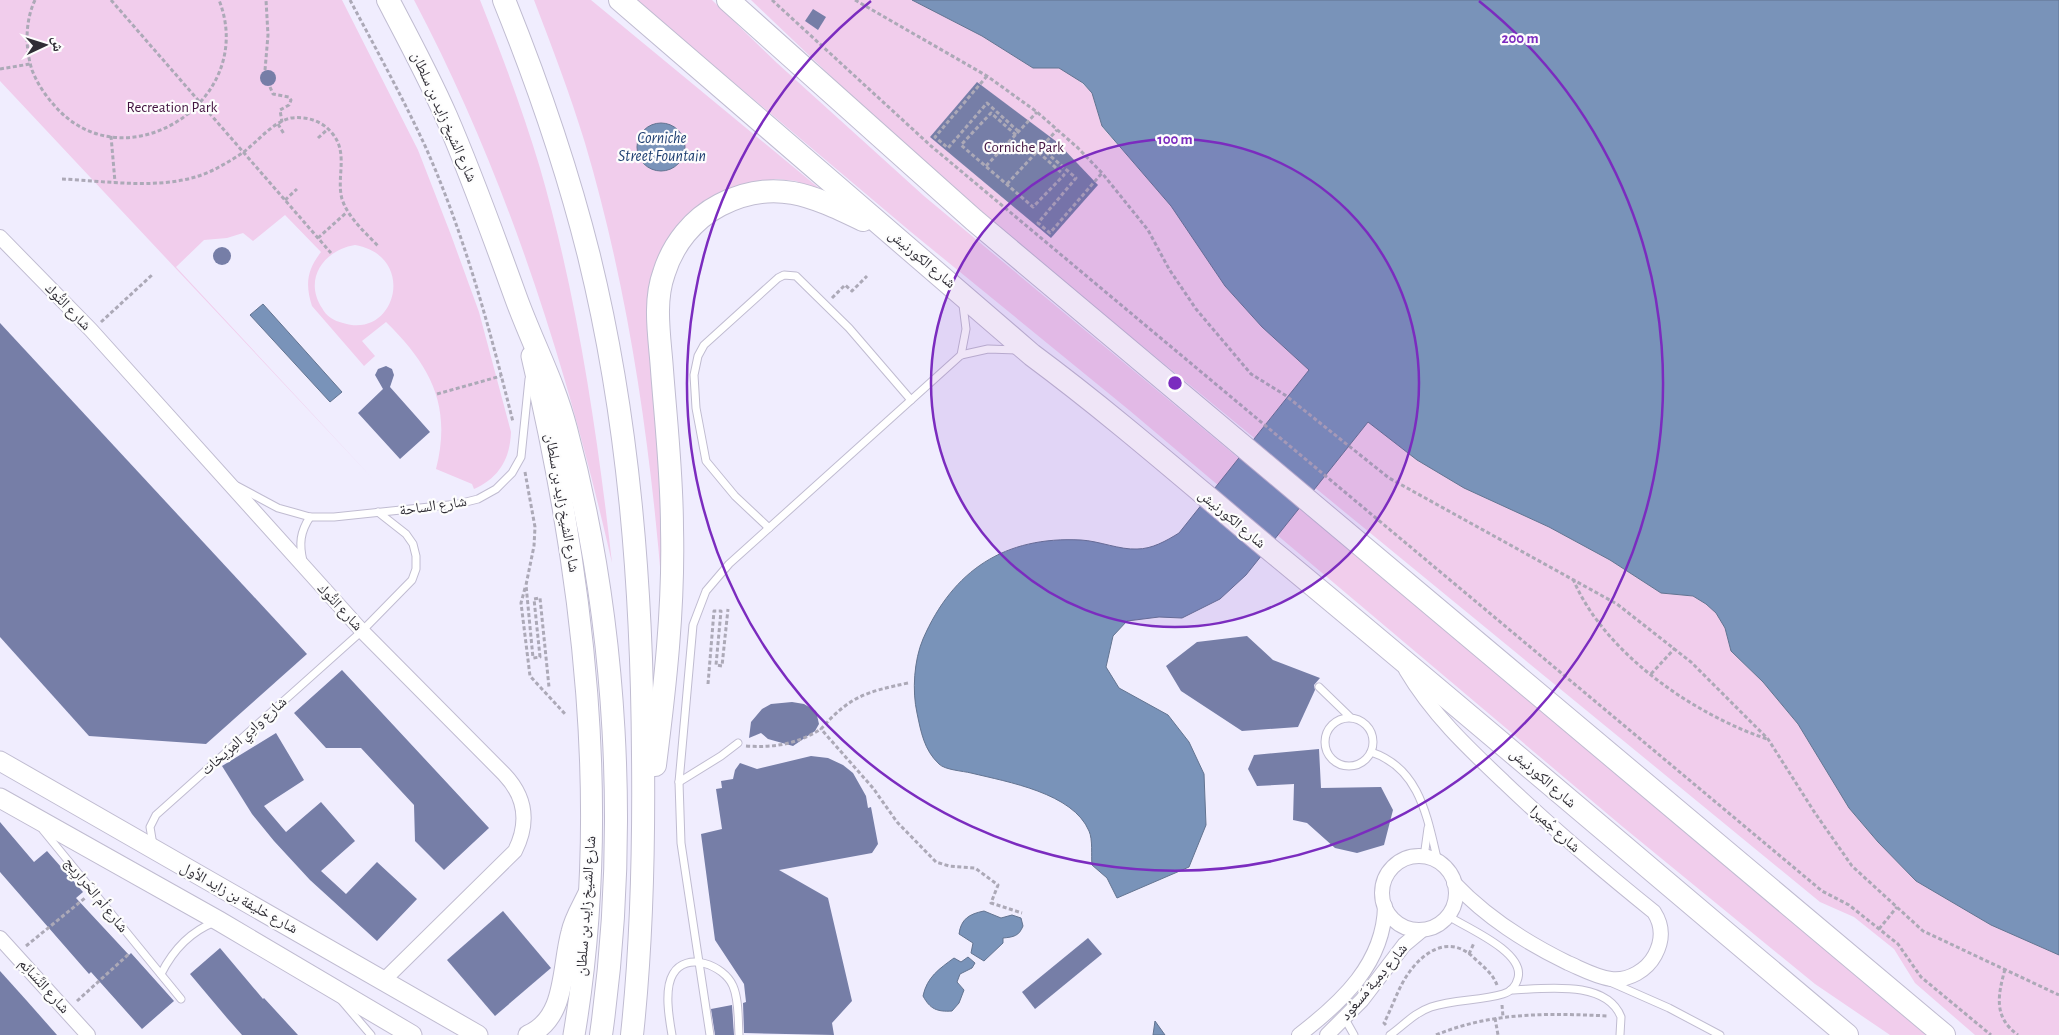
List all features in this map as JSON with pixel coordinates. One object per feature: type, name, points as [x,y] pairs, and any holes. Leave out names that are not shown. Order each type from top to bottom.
[{"type":"highway","name":"شارع الشيخ زايد بن سلطان","points":[[388,0],[446,115],[491,225],[517,300]]},
{"type":"highway","points":[[504,0],[542,99],[569,184],[606,334],[620,414],[631,506],[642,656],[644,853]]},
{"type":"highway","name":"شارع الكورنيش","points":[[620,0],[1032,354],[1094,400],[1192,485],[1396,652],[1847,1035]]},
{"type":"highway","points":[[731,2],[974,220],[1944,1035]]},
{"type":"highway","points":[[632,1035],[644,853],[663,701],[671,615],[672,520],[658,311],[663,274],[680,241],[700,218],[732,199],[753,193],[776,191],[813,197],[891,234]]},
{"type":"highway","points":[[517,300],[554,388],[566,428],[589,522],[608,660],[615,758],[616,855],[601,1035]]},
{"type":"main road","name":"شارع الشيخ زايد بن سلطان","points":[[517,300],[551,436],[565,514],[583,653],[591,786],[590,890],[584,964],[574,1035]]},
{"type":"main road","name":"شارع خليفة بن زايد الأول","points":[[0,761],[478,1035]]},
{"type":"main road","name":"شارع خليفة بن زايد الأول","points":[[0,798],[220,921],[412,1035]]},
{"type":"main road","points":[[528,1035],[541,1028],[554,1011],[559,997],[571,930],[590,890]]},
{"type":"street","name":"شارع التُّوك","points":[[0,237],[91,330],[362,631],[514,784],[524,810],[522,838],[511,857],[384,980]]},
{"type":"street","name":"شارع جُميرا","points":[[1396,652],[1430,708],[1451,731],[1564,839],[1654,912],[1660,921],[1662,932],[1659,945],[1649,964],[1627,978],[1612,979],[1599,976],[1542,950],[1503,926],[1480,910],[1454,883]]},
{"type":"street","points":[[1424,857],[1438,862],[1447,869],[1454,883],[1456,897],[1448,916],[1433,927],[1422,930],[1400,924],[1385,906],[1383,893],[1388,873],[1404,860],[1424,857]]},
{"type":"street","name":"شارع دِمية مَسعُود","points":[[1299,1035],[1336,1004],[1369,964],[1382,936],[1385,906]]},
{"type":"street","name":"شارع دِمية مَسعُود","points":[[1327,1035],[1362,1000],[1404,945],[1422,930]]},
{"type":"street","name":"شارع النَّسَائِم","points":[[0,938],[88,1035]]},
{"type":"lane","points":[[769,528],[735,496],[706,461],[696,408],[695,365],[704,344],[710,337],[778,278],[784,275],[796,276],[826,303],[911,400]]},
{"type":"lane","points":[[959,290],[966,316],[966,329],[960,355]]},
{"type":"lane","points":[[710,1035],[681,843],[679,782],[690,643],[699,608],[717,577],[960,355],[974,351],[1002,348],[1032,354]]},
{"type":"lane","name":"شارع الساحة","points":[[228,482],[278,508],[310,517],[334,517],[458,504],[478,499],[496,488],[512,473],[521,457],[531,351]]},
{"type":"lane","points":[[362,631],[404,590],[412,580],[416,569],[416,556],[413,544],[406,534],[378,512]]},
{"type":"lane","points":[[308,573],[300,551],[300,539],[303,528],[310,517]]},
{"type":"lane","name":"شارع وادِي المِرَيخات","points":[[156,852],[150,833],[156,815],[362,631]]},
{"type":"lane","points":[[1319,687],[1350,717],[1362,721],[1368,728],[1373,742],[1371,752],[1360,763],[1351,766],[1336,762],[1328,755],[1325,745],[1327,730],[1338,720],[1350,717]]},
{"type":"lane","points":[[679,782],[738,743]]},
{"type":"lane","points":[[1371,752],[1385,757],[1403,771],[1415,787],[1429,825],[1438,862]]},
{"type":"lane","name":"شارع أم الحَرارِيج","points":[[32,816],[180,999]]},
{"type":"lane","points":[[1424,857],[1429,825]]},
{"type":"lane","points":[[1448,916],[1512,955],[1517,963],[1519,972],[1517,982],[1511,990]]},
{"type":"lane","points":[[161,974],[167,962],[184,941],[195,932],[220,921]]},
{"type":"lane","points":[[672,1035],[669,1008],[672,976],[677,968],[700,963],[719,969],[732,984],[740,1035]]},
{"type":"lane","name":"شارع جُميرا","points":[[1599,976],[1720,1035]]},
{"type":"lane","points":[[328,986],[371,1035]]},
{"type":"lane","points":[[1391,1034],[1415,1015],[1436,1006],[1500,995],[1511,990],[1552,988],[1592,992],[1609,999],[1622,1017],[1620,1035]]},
{"type":"lane","points":[[1345,1019],[1354,1035]]},
{"type":"path","points":[[35,0],[31,8],[27,35],[30,64],[41,89],[59,112],[81,128],[126,138],[152,133],[179,120],[202,103],[215,84],[226,48],[225,17],[219,0]]},
{"type":"path","points":[[112,0],[331,253]]},
{"type":"path","points":[[265,70],[268,35],[266,0]]},
{"type":"path","points":[[350,0],[426,148],[445,195],[483,308],[514,426]]},
{"type":"path","points":[[772,0],[930,146],[1822,891],[1850,905],[1898,944],[1921,977],[1991,1035]]},
{"type":"path","points":[[855,0],[987,76],[1037,112],[1057,130],[1102,173],[1148,230],[1169,269],[1196,309],[1251,374],[1285,395],[1389,478],[1617,604],[1675,648],[1768,739],[1815,813],[1852,866],[1923,931],[2059,995]]},
{"type":"path","points":[[0,69],[30,64]]},
{"type":"path","points":[[987,76],[935,137],[948,148],[987,103],[1017,133]]},
{"type":"path","points":[[270,86],[274,94],[290,98],[291,103],[280,110],[280,123],[284,134]]},
{"type":"path","points":[[986,166],[1037,112]]},
{"type":"path","points":[[1017,133],[991,113],[961,144],[1033,207],[1064,175],[1038,151]]},
{"type":"path","points":[[62,179],[160,182],[195,177],[218,168],[244,152],[280,123],[306,118],[328,129],[334,135],[341,152],[340,191],[347,212],[379,247]]},
{"type":"path","points":[[318,138],[328,129]]},
{"type":"path","points":[[1007,184],[1057,130]]},
{"type":"path","points":[[111,136],[115,182]]},
{"type":"path","points":[[1041,148],[1076,178],[1038,223],[1050,233],[1102,173]]},
{"type":"path","points":[[285,200],[297,189]]},
{"type":"path","points":[[318,238],[347,212]]},
{"type":"path","points":[[91,330],[152,275]]},
{"type":"path","points":[[826,303],[845,285],[852,291],[867,276]]},
{"type":"path","points":[[436,394],[501,376]]},
{"type":"path","points":[[521,457],[529,484],[535,527],[534,546],[521,603],[530,676],[543,693],[565,714]]},
{"type":"path","points":[[1572,578],[1581,599],[1592,614],[1620,646],[1651,674],[1715,718],[1738,729],[1768,739]]},
{"type":"path","points":[[526,585],[526,601],[533,658],[540,657],[534,599],[540,598],[549,687]]},
{"type":"path","points":[[708,684],[714,610],[721,611],[716,665],[722,666],[728,609]]},
{"type":"path","points":[[1651,674],[1675,648]]},
{"type":"path","points":[[738,743],[743,746],[769,748],[806,739],[821,729],[840,708],[868,693],[908,683]]},
{"type":"path","points":[[821,729],[872,788],[897,822],[936,862],[949,866],[975,868],[998,885],[991,903],[1022,913]]},
{"type":"path","points":[[16,955],[93,892]]},
{"type":"path","points":[[1879,929],[1897,907]]},
{"type":"path","points":[[1391,1034],[1384,1023],[1408,974],[1433,950],[1450,945],[1463,949],[1493,976],[1500,995],[1503,1017]]},
{"type":"path","points":[[66,1010],[138,946]]},
{"type":"path","points":[[2005,969],[1998,996],[2001,1015],[2010,1029],[2018,1035]]},
{"type":"path","points":[[1436,1035],[1503,1017],[1562,1014],[1622,1017]]},
{"type":"path","points":[[1495,1018],[1498,1035]]},
{"type":"green space","name":"Recreation Park","points":[[0,0],[342,0],[418,150],[479,312],[511,432],[508,451],[496,473],[474,489],[472,484],[436,469],[441,426],[439,406],[434,388],[426,371],[402,338],[386,322],[362,341],[375,356],[364,366],[312,306],[308,291],[310,271],[321,252],[285,215],[253,241],[243,233],[227,238],[204,240],[176,267],[374,480],[0,81]],"holes":[[[355,245],[375,252],[387,264],[393,279],[392,294],[387,309],[376,320],[361,325],[343,323],[331,318],[324,311],[317,297],[316,277],[320,268],[326,259],[344,248]]]},
{"type":"green space","points":[[414,0],[480,0],[519,104],[540,168],[553,216],[575,314],[600,463],[612,563],[576,418],[555,346],[531,275],[506,204],[478,135]]},
{"type":"green space","points":[[534,0],[591,0],[831,198],[796,181],[776,179],[730,188],[684,217],[665,246],[662,590],[644,421],[625,309],[613,253],[585,143]]},
{"type":"green space","points":[[636,0],[712,0],[777,63],[924,196],[1931,1035],[1890,1035],[1815,984],[1623,827],[1129,410],[911,232]]},
{"type":"green space","name":"Corniche Park","points":[[751,0],[912,0],[982,36],[1033,68],[1059,68],[1072,74],[1092,93],[1102,127],[1171,206],[1225,286],[1262,327],[1309,370],[1464,488],[1549,527],[1610,560],[1661,593],[1693,596],[1716,613],[1725,628],[1731,651],[1763,682],[1798,724],[1849,808],[1878,842],[1916,881],[1991,925],[2059,955],[2059,1035],[1975,1035],[1915,983],[1894,949],[1854,917],[1820,902],[940,180]]},
{"type":"water","points":[[912,0],[2059,0],[2059,955],[1991,925],[1916,881],[1878,842],[1849,808],[1798,724],[1763,682],[1731,651],[1725,628],[1716,613],[1706,604],[1693,596],[1661,593],[1610,560],[1549,527],[1464,488],[1417,460],[1368,422],[1246,575],[1220,599],[1182,618],[1159,617],[1127,621],[1113,636],[1106,667],[1119,688],[1168,715],[1189,742],[1204,774],[1206,825],[1189,867],[1117,898],[1107,878],[1092,865],[1089,831],[1081,818],[1069,807],[1054,798],[1020,785],[950,769],[939,764],[930,753],[920,727],[915,704],[916,666],[920,647],[935,615],[966,576],[985,562],[1006,551],[1028,544],[1054,540],[1081,540],[1124,548],[1143,549],[1164,542],[1179,533],[1309,370],[1262,327],[1225,286],[1171,206],[1102,126],[1092,93],[1083,83],[1059,68],[1033,68],[982,36]]},
{"type":"water","name":"Corniche Street Fountain","points":[[656,123],[666,123],[678,130],[685,142],[685,152],[678,164],[666,171],[656,171],[648,167],[641,160],[637,152],[637,142],[641,134],[648,127]]},
{"type":"water","points":[[263,304],[342,392],[330,402],[250,315]]},
{"type":"water","points":[[984,911],[1001,918],[1012,915],[1021,918],[1023,926],[1016,935],[1003,938],[1003,943],[984,961],[971,953],[973,943],[959,934],[967,918]]},
{"type":"water","points":[[968,957],[975,963],[972,968],[960,974],[957,982],[964,990],[959,1003],[952,1011],[942,1011],[931,1007],[923,996],[927,984],[939,970],[954,958],[961,962]]},
{"type":"water","points":[[1155,1021],[1165,1035],[1153,1035]]},
{"type":"building","points":[[813,9],[826,17],[818,30],[805,21]]},
{"type":"building","points":[[265,70],[271,70],[276,75],[274,84],[265,86],[260,81],[260,75]]},
{"type":"building","points":[[977,82],[1057,142],[1098,185],[1051,238],[930,137]]},
{"type":"building","points":[[222,247],[228,250],[231,256],[228,262],[222,265],[216,262],[213,256],[216,250]]},
{"type":"building","points":[[0,323],[307,654],[206,744],[89,736],[0,637]]},
{"type":"building","points":[[386,366],[392,369],[394,375],[390,387],[430,432],[400,459],[358,413],[383,389],[375,375],[378,369]]},
{"type":"building","points":[[1247,636],[1273,660],[1320,678],[1314,685],[1315,690],[1298,727],[1242,731],[1181,691],[1166,666],[1197,642]]},
{"type":"building","points":[[342,670],[489,828],[444,870],[415,841],[414,805],[361,748],[326,748],[294,713]]},
{"type":"building","points":[[792,702],[804,704],[816,711],[819,724],[815,731],[793,746],[768,739],[761,733],[749,738],[751,722],[762,709],[771,704]]},
{"type":"building","points":[[276,733],[304,780],[264,806],[286,832],[321,802],[355,841],[321,871],[346,894],[377,862],[417,899],[377,941],[310,880],[274,841],[252,814],[222,766]]},
{"type":"building","points":[[1319,749],[1321,788],[1381,787],[1393,810],[1384,845],[1357,853],[1335,848],[1307,823],[1293,820],[1294,784],[1257,786],[1248,769],[1254,755]]},
{"type":"building","points":[[811,756],[828,758],[843,765],[853,773],[866,796],[868,808],[871,807],[878,844],[872,853],[779,870],[828,898],[852,1001],[832,1023],[834,1035],[744,1033],[743,1003],[746,1002],[744,984],[715,940],[701,834],[722,829],[716,789],[722,788],[721,781],[733,779],[735,770],[740,763],[757,769]]},
{"type":"building","points":[[0,822],[34,862],[47,851],[83,892],[76,898],[129,955],[131,953],[174,1001],[142,1029],[91,972],[89,974],[0,872]]},
{"type":"building","points":[[503,911],[551,968],[495,1016],[447,960]]},
{"type":"building","points":[[1088,938],[1102,954],[1035,1009],[1022,992]]},
{"type":"building","points":[[220,948],[263,999],[298,1035],[242,1035],[190,974]]},
{"type":"building","points":[[0,971],[27,1001],[57,1035],[0,1035]]},
{"type":"building","points":[[732,1005],[734,1035],[715,1035],[711,1009]]}]
